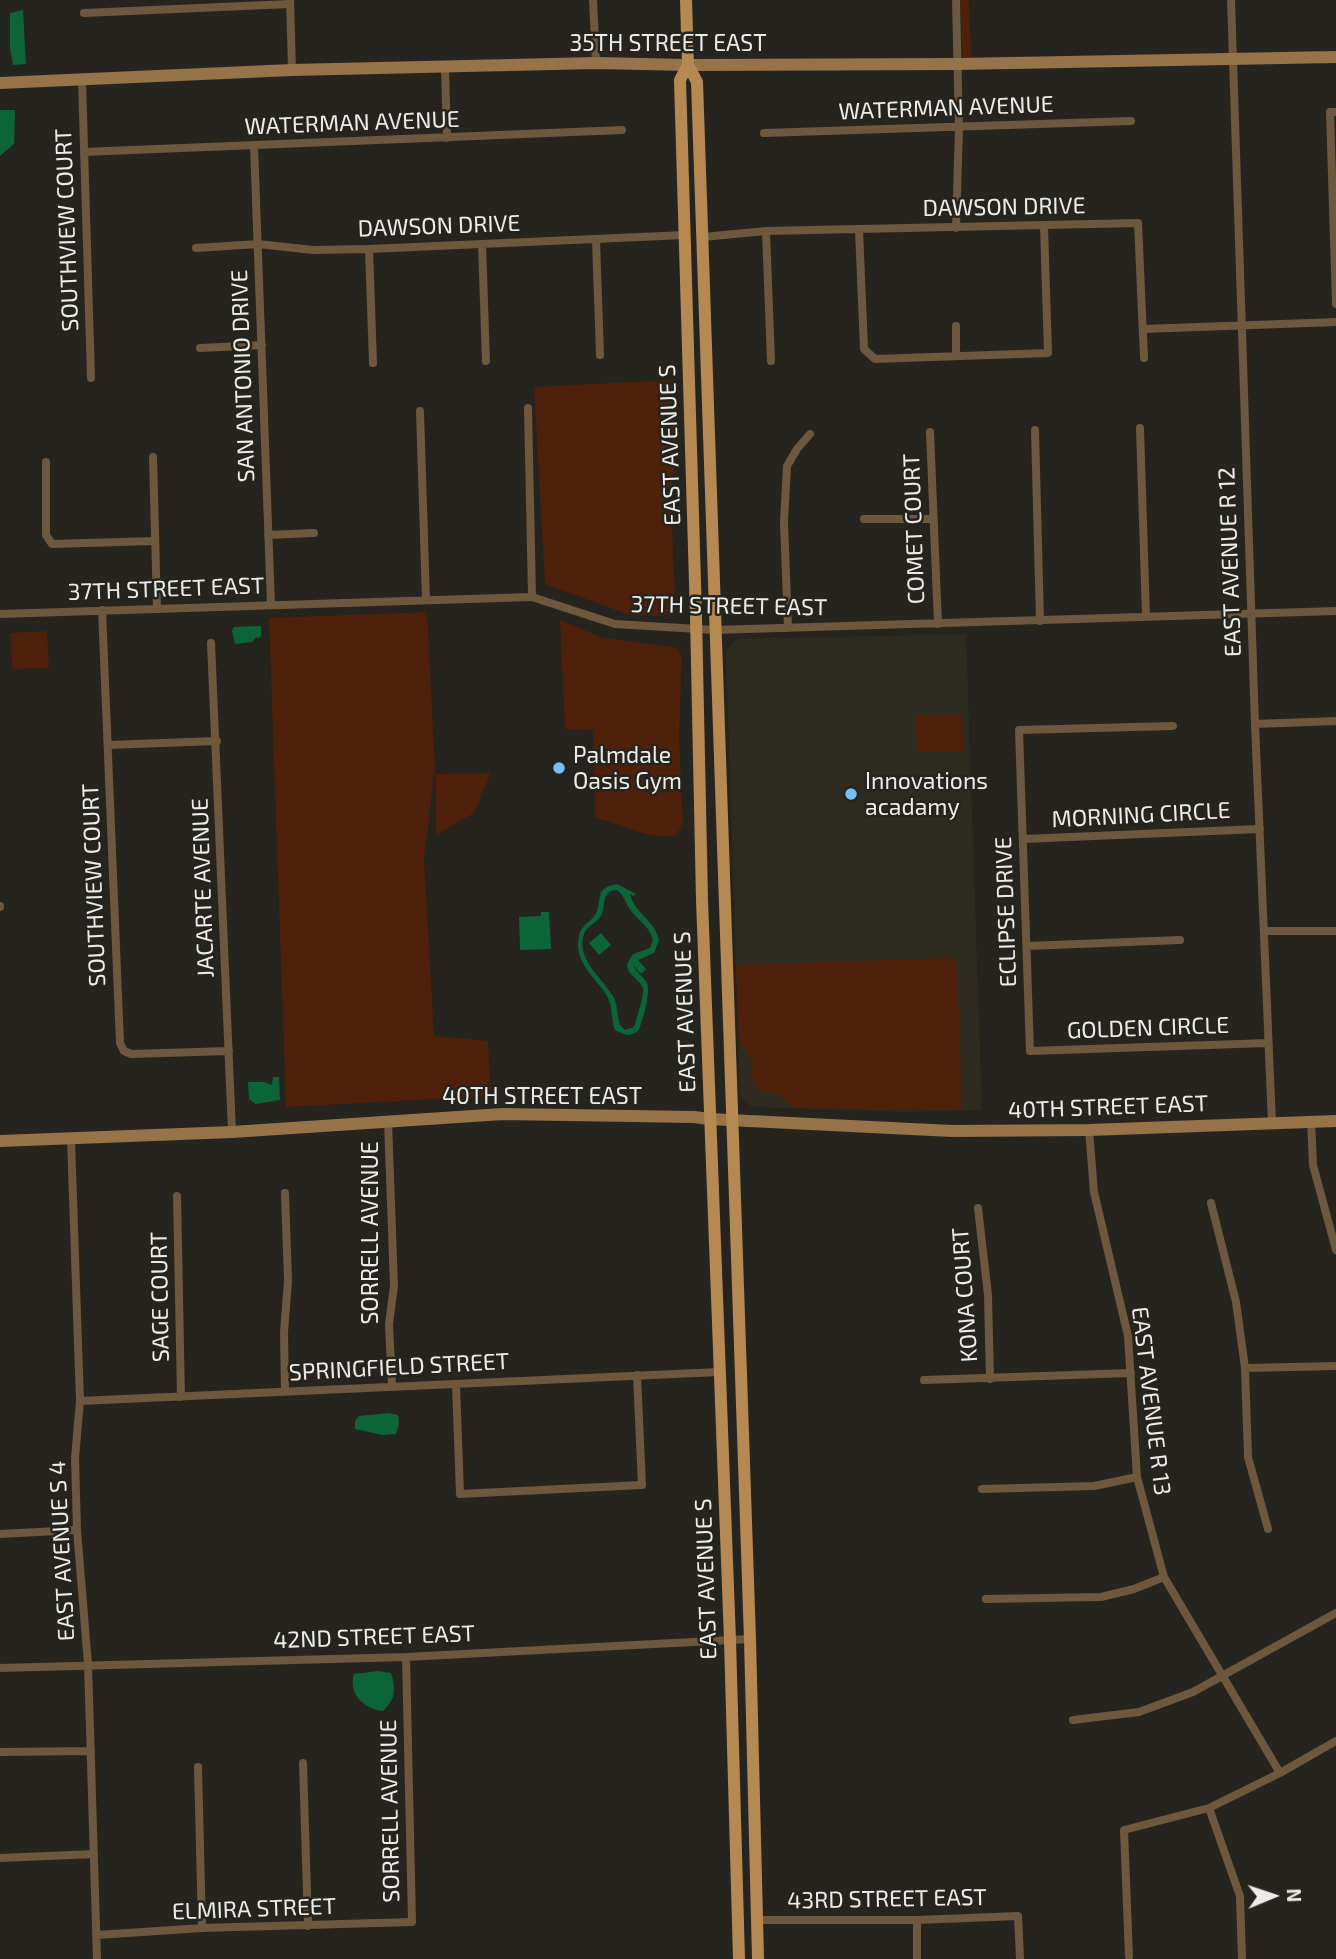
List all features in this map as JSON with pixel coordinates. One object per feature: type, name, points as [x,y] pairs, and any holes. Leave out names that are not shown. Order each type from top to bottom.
[{"type":"main road","name":"EAST AVENUE S","points":[[686,0],[688,65],[697,82],[703,237],[750,1639],[758,1959]]},
{"type":"main road","name":"35TH STREET EAST","points":[[0,83],[292,70],[596,63],[958,64],[1336,57]]},
{"type":"main road","name":"EAST AVENUE S","points":[[688,65],[680,80],[709,1119],[730,1640],[739,1959]]},
{"type":"main road","name":"40TH STREET EAST","points":[[0,1141],[232,1132],[525,1114],[694,1117],[952,1131],[1089,1130],[1336,1121]]},
{"type":"street","points":[[593,0],[596,63]]},
{"type":"street","points":[[956,0],[959,128],[956,228]]},
{"type":"street","name":"EAST AVENUE R 12","points":[[1231,0],[1255,724],[1272,1122]]},
{"type":"street","points":[[84,13],[290,2],[292,70]]},
{"type":"street","points":[[445,67],[447,138]]},
{"type":"street","name":"SOUTHVIEW COURT","points":[[82,80],[91,378]]},
{"type":"street","points":[[1333,112],[1336,303]]},
{"type":"street","name":"WATERMAN AVENUE","points":[[764,133],[1131,121]]},
{"type":"street","name":"WATERMAN AVENUE","points":[[84,152],[622,130]]},
{"type":"street","name":"SAN ANTONIO DRIVE","points":[[254,146],[271,605]]},
{"type":"street","name":"DAWSON DRIVE","points":[[703,237],[766,231],[1138,223],[1143,329]]},
{"type":"street","points":[[859,230],[864,349],[874,359],[1048,353],[1044,226]]},
{"type":"street","points":[[766,231],[771,361]]},
{"type":"street","name":"DAWSON DRIVE","points":[[196,248],[258,244],[313,250],[369,249],[685,235]]},
{"type":"street","points":[[596,240],[600,355]]},
{"type":"street","points":[[482,244],[486,360]]},
{"type":"street","points":[[369,249],[373,363]]},
{"type":"street","points":[[1144,358],[1143,329],[1336,322]]},
{"type":"street","points":[[956,327],[956,356]]},
{"type":"street","points":[[200,348],[262,345]]},
{"type":"street","points":[[528,408],[533,597]]},
{"type":"street","points":[[420,411],[426,600]]},
{"type":"street","points":[[1140,428],[1146,616]]},
{"type":"street","points":[[1035,430],[1040,621]]},
{"type":"street","name":"COMET COURT","points":[[930,432],[938,624]]},
{"type":"street","points":[[788,628],[784,522],[787,466],[810,434]]},
{"type":"street","points":[[153,457],[157,609]]},
{"type":"street","points":[[46,462],[46,535],[52,544],[155,541]]},
{"type":"street","points":[[864,519],[933,519]]},
{"type":"street","points":[[268,535],[314,533]]},
{"type":"street","name":"37TH STREET EAST","points":[[0,614],[533,597],[615,624],[715,630],[1336,611]]},
{"type":"street","name":"SOUTHVIEW COURT","points":[[102,610],[120,1044],[124,1051],[131,1055],[229,1051]]},
{"type":"street","name":"JACARTE AVENUE","points":[[211,643],[232,1132]]},
{"type":"street","points":[[1255,724],[1336,721]]},
{"type":"street","name":"ECLIPSE DRIVE","points":[[1030,1051],[1019,730],[1173,726]]},
{"type":"street","points":[[107,745],[217,741]]},
{"type":"street","name":"MORNING CIRCLE","points":[[1023,839],[1260,828]]},
{"type":"street","points":[[1265,931],[1336,931]]},
{"type":"street","points":[[1027,946],[1180,940]]},
{"type":"street","name":"GOLDEN CIRCLE","points":[[1030,1051],[1268,1043]]},
{"type":"street","name":"SORRELL AVENUE","points":[[388,1121],[394,1286],[389,1324],[392,1386]]},
{"type":"street","points":[[1311,1121],[1313,1164],[1336,1250]]},
{"type":"street","name":"EAST AVENUE R 13","points":[[1089,1130],[1094,1192],[1128,1336],[1137,1477],[1164,1577],[1280,1773]]},
{"type":"street","name":"EAST AVENUE S 4","points":[[71,1140],[79,1401],[75,1458],[77,1530],[88,1664],[97,1959]]},
{"type":"street","points":[[285,1193],[288,1281],[284,1332],[285,1391]]},
{"type":"street","name":"SAGE COURT","points":[[177,1196],[181,1397]]},
{"type":"street","points":[[1211,1203],[1236,1302],[1245,1368],[1248,1457],[1268,1529]]},
{"type":"street","name":"KONA COURT","points":[[978,1208],[988,1295],[990,1379]]},
{"type":"street","points":[[1245,1368],[1336,1366]]},
{"type":"street","name":"SPRINGFIELD STREET","points":[[79,1401],[719,1372]]},
{"type":"street","points":[[924,1380],[1131,1373]]},
{"type":"street","points":[[456,1384],[460,1494],[642,1485],[637,1375]]},
{"type":"street","points":[[982,1489],[1094,1486],[1137,1477]]},
{"type":"street","points":[[0,1534],[77,1530]]},
{"type":"street","points":[[986,1599],[1101,1597],[1134,1589],[1164,1577]]},
{"type":"street","points":[[1073,1720],[1139,1712],[1194,1692],[1336,1613]]},
{"type":"street","name":"42ND STREET EAST","points":[[0,1668],[405,1657],[750,1639]]},
{"type":"street","name":"SORRELL AVENUE","points":[[405,1657],[412,1923]]},
{"type":"street","points":[[1129,1956],[1124,1830],[1209,1808],[1280,1773],[1336,1741]]},
{"type":"street","points":[[0,1752],[90,1751]]},
{"type":"street","points":[[303,1763],[308,1926]]},
{"type":"street","points":[[198,1767],[202,1928]]},
{"type":"street","points":[[1209,1808],[1240,1896],[1242,1959]]},
{"type":"street","points":[[0,1858],[94,1854]]},
{"type":"street","name":"43RD STREET EAST","points":[[756,1920],[917,1920],[1018,1916],[1020,1959]]},
{"type":"street","points":[[917,1920],[917,1959]]},
{"type":"street","name":"ELMIRA STREET","points":[[97,1935],[202,1928],[412,1923]]},
{"type":"shaded area","points":[[960,0],[969,0],[971,57],[963,58]]},
{"type":"shaded area","points":[[23,10],[26,64],[13,65],[10,13]]},
{"type":"shaded area","points":[[0,110],[15,110],[14,144],[0,156]]},
{"type":"shaded area","points":[[673,380],[675,462],[671,493],[675,602],[666,616],[630,615],[545,584],[534,387]]},
{"type":"shaded area","points":[[427,612],[435,768],[424,859],[434,1036],[488,1041],[491,1096],[286,1107],[269,618]]},
{"type":"shaded area","points":[[560,620],[603,638],[674,647],[682,656],[679,734],[683,825],[675,836],[644,833],[595,818],[593,730],[565,729]]},
{"type":"shaded area","points":[[261,626],[261,637],[252,642],[235,644],[232,631],[234,627]]},
{"type":"shaded area","points":[[47,631],[49,668],[12,669],[10,633]]},
{"type":"shaded area","name":"Innovations acadamy","points":[[966,634],[982,1110],[906,1112],[752,1107],[740,1095],[726,651],[737,639]]},
{"type":"shaded area","points":[[962,714],[963,751],[917,752],[915,716]]},
{"type":"shaded area","points":[[491,773],[474,813],[436,835],[436,774]]},
{"type":"shaded area","points":[[617,884],[636,894],[630,894],[632,901],[653,927],[659,940],[654,953],[638,960],[646,969],[641,974],[633,965],[647,983],[648,993],[639,1029],[629,1035],[615,1030],[608,998],[587,970],[578,946],[580,932],[597,911],[601,893]],"holes":[[[617,890],[653,940],[650,948],[633,954],[627,964],[629,972],[641,984],[643,991],[634,1027],[625,1030],[620,1025],[614,998],[587,961],[582,943],[585,931],[602,914],[606,895]]]},
{"type":"shaded area","points":[[541,912],[549,912],[551,949],[520,950],[519,917],[541,916]]},
{"type":"shaded area","points":[[601,933],[611,945],[599,955],[589,943]]},
{"type":"shaded area","points":[[952,958],[957,963],[962,1110],[794,1108],[778,1093],[763,1092],[755,1086],[752,1059],[739,1043],[736,965]]},
{"type":"shaded area","points":[[273,1077],[279,1077],[280,1100],[256,1104],[249,1099],[248,1082],[272,1085]]},
{"type":"shaded area","points":[[388,1413],[398,1415],[396,1434],[382,1435],[355,1429],[355,1421],[359,1416]]},
{"type":"shaded area","points":[[378,1671],[391,1673],[394,1684],[393,1698],[383,1711],[364,1704],[353,1688],[354,1674]]},
{"type":"place","name":"Palmdale Oasis Gym","points":[[559,768]]},
{"type":"place","name":"Innovations acadamy","points":[[851,794]]}]
